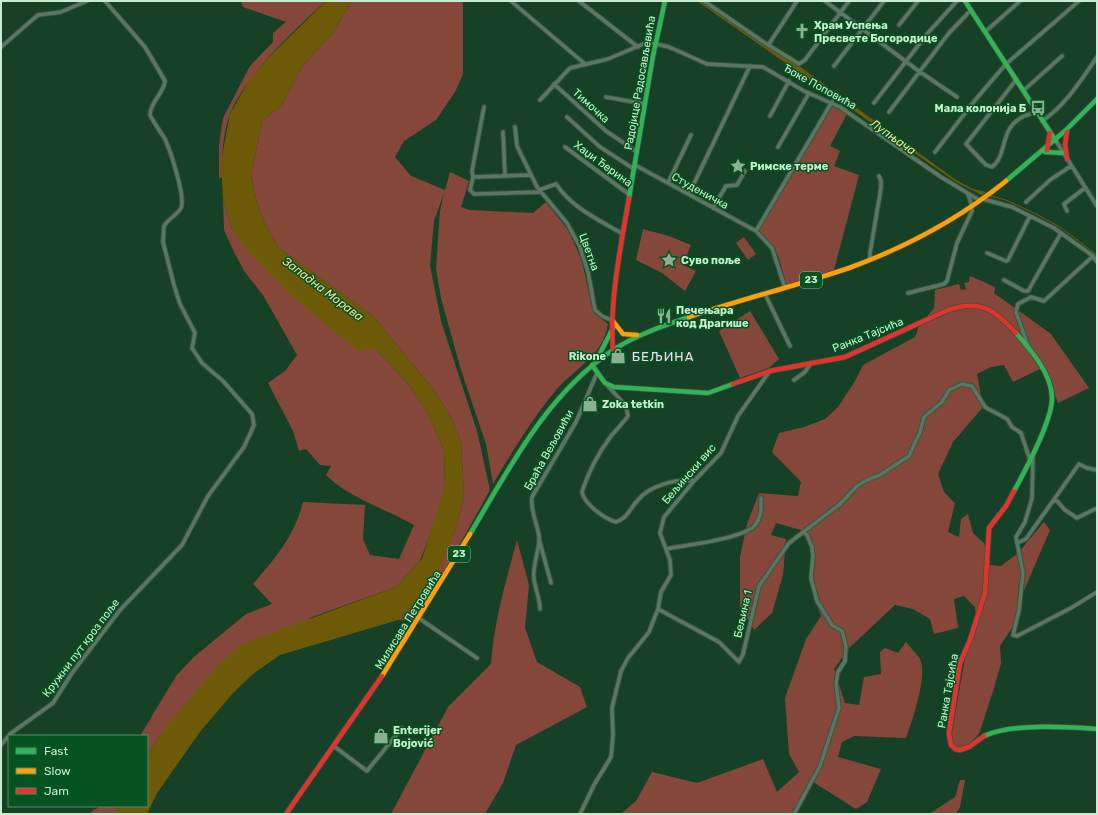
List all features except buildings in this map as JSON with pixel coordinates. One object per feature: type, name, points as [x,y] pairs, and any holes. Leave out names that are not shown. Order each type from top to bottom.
[{"type":"main road","name":"Радојице Радосављевића","points":[[614,350],[613,321],[617,273],[655,43],[665,1]]},
{"type":"main road","points":[[965,1],[1056,141]]},
{"type":"main road","name":"23","points":[[594,364],[614,350],[645,334],[680,320],[785,288],[870,259],[938,226],[981,200],[1046,151],[1097,99]]},
{"type":"main road","points":[[1050,133],[1066,132],[1065,144],[1067,159]]},
{"type":"main road","points":[[1050,133],[1046,151],[1063,153]]},
{"type":"main road","name":"Ранка Тајсића","points":[[607,385],[626,388],[703,393],[714,391],[770,371],[845,356],[881,342],[948,310],[968,304],[983,306],[999,316],[1029,348],[1048,379],[1052,397],[1048,415],[1033,455],[1006,506],[990,526],[988,532],[985,593],[970,640],[960,662],[949,733],[950,741],[954,749],[964,750],[987,735],[1016,728],[1097,729]]},
{"type":"main road","points":[[613,321],[623,334],[632,336],[645,334]]},
{"type":"main road","points":[[607,385],[597,373],[594,364],[613,328]]},
{"type":"main road","name":"Милисава Петровића","points":[[286,814],[335,747],[420,619],[526,439],[556,399],[594,364]]},
{"type":"street","points":[[1,47],[38,15],[61,12],[87,1]]},
{"type":"street","name":"Кружни пут кроз поље","points":[[9,735],[53,703],[72,673],[120,610],[182,545],[208,496],[244,447],[254,425],[252,414],[244,404],[223,381],[202,363],[192,348],[195,333],[180,304],[163,242],[164,226],[181,208],[182,204],[175,167],[165,139],[150,115],[150,110],[162,90],[165,81],[145,47],[105,1]]},
{"type":"street","points":[[579,1],[638,46]]},
{"type":"street","points":[[704,1],[760,40],[769,44],[794,62],[801,64],[849,1]]},
{"type":"street","points":[[769,44],[797,1]]},
{"type":"street","points":[[825,1],[906,60],[920,72],[957,97]]},
{"type":"street","points":[[834,66],[884,1]]},
{"type":"street","points":[[899,26],[918,1]]},
{"type":"street","points":[[874,103],[930,30],[957,1]]},
{"type":"street","points":[[985,32],[1020,1]]},
{"type":"street","points":[[935,152],[968,109],[1006,64],[1079,1]]},
{"type":"street","points":[[512,2],[585,64]]},
{"type":"street","points":[[889,112],[949,33],[971,10]]},
{"type":"street","points":[[540,100],[570,68],[608,59],[646,42],[655,43]]},
{"type":"street","name":"Ђоке Поповића","points":[[655,43],[672,48],[707,64],[768,68],[809,93],[832,102],[861,120],[941,177],[968,194],[981,200],[1012,207],[1061,233],[1093,256]]},
{"type":"street","points":[[1023,91],[1062,56]]},
{"type":"street","points":[[1042,121],[1059,107],[1097,57]]},
{"type":"street","points":[[689,194],[750,66]]},
{"type":"street","points":[[1016,80],[966,144],[986,165],[992,167],[998,160],[1009,128],[1021,117],[1037,112]]},
{"type":"street","points":[[770,116],[790,81]]},
{"type":"street","name":"Тимочка","points":[[554,84],[606,131],[637,152]]},
{"type":"street","points":[[778,146],[809,93]]},
{"type":"street","points":[[606,97],[645,104]]},
{"type":"street","points":[[756,231],[832,102]]},
{"type":"street","points":[[484,107],[472,171],[473,178],[470,190],[474,194],[540,191],[556,184],[560,192],[583,211],[623,234]]},
{"type":"street","name":"Радојице Радосављевића","points":[[567,117],[600,147],[635,167]]},
{"type":"street","name":"Цветна","points":[[515,127],[516,144],[531,175],[540,191],[563,218],[575,236],[587,267],[595,310],[602,316],[613,321]]},
{"type":"street","points":[[502,132],[505,175]]},
{"type":"street","points":[[668,183],[691,135]]},
{"type":"street","points":[[1056,141],[1097,206]]},
{"type":"street","name":"Хаџи Ђерина","points":[[565,147],[630,195]]},
{"type":"street","points":[[1026,202],[1050,180],[1071,166]]},
{"type":"street","name":"Студеничка","points":[[635,167],[689,194],[756,231],[772,248],[785,288]]},
{"type":"street","points":[[714,208],[726,186],[737,185],[745,171]]},
{"type":"street","points":[[473,178],[505,175],[531,175]]},
{"type":"street","points":[[870,259],[881,188],[879,176]]},
{"type":"street","points":[[1067,211],[1064,204],[1085,188]]},
{"type":"street","points":[[908,293],[944,284],[947,280],[957,243],[971,213],[972,206],[968,194]]},
{"type":"street","points":[[987,253],[1006,261],[1008,260],[1030,216]]},
{"type":"street","points":[[1004,280],[1024,291],[1028,291],[1061,233]]},
{"type":"street","points":[[1029,348],[1016,312],[1018,304],[1031,297],[1044,301],[1093,256],[1097,262]]},
{"type":"street","points":[[764,294],[790,346]]},
{"type":"street","points":[[794,380],[805,372],[811,363]]},
{"type":"street","name":"Бељински вис","points":[[580,814],[594,785],[611,757],[613,735],[612,708],[623,666],[649,632],[658,609],[661,592],[671,575],[670,560],[660,533],[662,523],[669,510],[721,453],[738,416],[770,371]]},
{"type":"street","name":"Браћа Вељовићи","points":[[540,609],[534,579],[534,566],[539,538],[531,503],[532,497],[576,422],[597,373]]},
{"type":"street","points":[[794,814],[820,766],[839,708],[836,683],[838,672],[845,661],[846,646],[842,631],[832,625],[817,601],[811,578],[813,556],[812,547],[807,535],[804,532],[840,504],[857,486],[880,475],[909,456],[920,432],[924,417],[942,402],[949,390],[955,386],[962,384],[972,386],[985,407],[1007,419],[1024,439],[1026,451],[1030,460]]},
{"type":"street","points":[[607,385],[626,406],[628,416],[602,449],[584,484],[582,494],[590,505],[616,522],[623,520],[637,500],[651,489],[682,481],[694,481]]},
{"type":"street","name":"Ранка Тајсића","points":[[1017,543],[1016,537],[1025,522],[1032,498],[1033,455]]},
{"type":"street","points":[[1097,470],[1087,468],[1079,464],[1026,539],[1017,543],[1022,559],[1023,573],[1019,610],[1013,633],[1014,636],[1071,608],[1097,592]]},
{"type":"street","points":[[666,549],[712,541],[748,530],[755,524],[760,514],[761,498]]},
{"type":"street","points":[[1054,501],[1057,501],[1072,516],[1077,518],[1095,509]]},
{"type":"street","name":"Бељина 1","points":[[658,609],[710,636],[730,652],[739,662],[743,654],[759,586],[782,551],[789,543],[804,532]]},
{"type":"street","points":[[539,538],[551,583]]},
{"type":"street","points":[[420,619],[477,658]]},
{"type":"street","points":[[335,747],[366,771],[369,770],[402,728]]},
{"type":"street","name":"Кружни пут кроз поље","points":[[1,745],[8,736]]},
{"type":"shaded area","points":[[241,1],[326,1],[272,54],[259,69],[237,100],[230,114],[224,137],[222,177],[219,179],[219,145],[223,118],[250,66],[273,42],[273,33],[286,22],[243,7]]},
{"type":"shaded area","points":[[352,1],[463,1],[463,74],[455,92],[436,120],[404,141],[395,157],[411,176],[445,190],[450,172],[469,181],[461,207],[470,210],[533,213],[546,202],[568,230],[581,258],[594,313],[608,324],[600,345],[587,361],[563,382],[547,401],[507,460],[493,484],[486,444],[461,370],[441,298],[436,269],[440,211],[444,193],[434,221],[430,265],[441,321],[477,431],[490,490],[436,587],[414,621],[398,620],[419,599],[454,534],[464,496],[461,443],[451,417],[433,389],[373,316],[279,248],[266,226],[257,203],[251,175],[262,121],[282,105],[303,65],[331,35]]},
{"type":"shaded area","points":[[834,104],[847,114],[830,146],[840,151],[834,166],[859,175],[834,270],[786,285],[780,261],[775,249],[771,243],[758,231]]},
{"type":"shaded area","points":[[223,199],[232,229],[375,348],[409,385],[428,413],[444,451],[445,486],[438,513],[420,561],[396,587],[312,617],[160,734],[148,756],[148,735],[141,735],[176,676],[195,656],[246,614],[272,604],[253,584],[283,546],[295,526],[303,502],[365,505],[363,539],[370,555],[399,559],[414,525],[346,491],[326,475],[331,466],[320,465],[306,449],[299,451],[293,431],[268,383],[285,371],[297,355],[263,295],[244,271],[224,230]]},
{"type":"shaded area","points":[[643,229],[669,236],[691,245],[683,265],[696,271],[685,291],[662,273],[636,260]]},
{"type":"shaded area","points":[[744,237],[756,254],[748,260],[736,243]]},
{"type":"shaded area","points":[[970,276],[995,287],[994,293],[1051,334],[1089,388],[1058,403],[1044,367],[1013,382],[1004,365],[991,367],[977,374],[983,407],[953,442],[938,474],[944,492],[955,503],[948,532],[959,537],[961,519],[968,514],[973,533],[984,543],[990,565],[1001,566],[1018,553],[1044,522],[1050,530],[1019,602],[1021,614],[1000,646],[1001,663],[979,734],[966,747],[955,747],[951,737],[965,658],[976,625],[975,607],[964,596],[954,599],[958,628],[934,634],[930,619],[913,609],[895,605],[848,649],[834,669],[845,703],[859,705],[864,677],[881,674],[880,652],[885,648],[898,653],[906,642],[920,659],[922,666],[921,687],[906,738],[854,736],[842,742],[838,757],[881,769],[867,802],[856,809],[813,782],[794,814],[621,814],[636,801],[652,772],[697,783],[763,759],[777,792],[799,772],[789,754],[785,698],[806,639],[821,616],[810,582],[813,551],[808,532],[776,523],[771,535],[786,539],[783,575],[772,613],[754,630],[740,606],[740,557],[747,524],[759,493],[798,496],[801,482],[772,452],[779,433],[804,427],[825,419],[838,407],[855,381],[863,365],[915,337],[919,326],[934,308],[935,290],[959,284],[961,290],[966,289],[964,283],[969,282]]},
{"type":"shaded area","points":[[750,311],[779,359],[769,368],[740,378],[719,331]]},
{"type":"shaded area","points":[[517,540],[529,585],[525,628],[537,662],[580,687],[587,707],[516,745],[503,783],[485,814],[391,814],[448,707],[491,664],[498,617]]},
{"type":"shaded area","points":[[960,780],[965,780],[960,807],[956,814],[929,814],[955,797]]},
{"type":"shaded area","points":[[99,807],[120,807],[116,814],[91,814],[92,811]]},
{"type":"water","name":"Западна Морава","points":[[326,1],[352,1],[331,35],[303,65],[282,105],[262,121],[251,175],[257,203],[266,226],[279,248],[373,316],[433,389],[451,417],[461,443],[464,496],[454,534],[438,573],[419,599],[398,620],[280,655],[253,674],[233,693],[200,732],[157,793],[147,814],[116,814],[120,807],[148,807],[148,756],[160,734],[219,664],[242,644],[396,587],[422,559],[445,486],[444,451],[428,413],[409,385],[375,348],[359,352],[294,298],[247,250],[232,229],[223,199],[221,161],[230,114],[249,80],[269,57]]},
{"type":"water","points":[[697,1],[703,1],[799,66],[956,180],[973,189],[986,192],[982,195],[956,182]]},
{"type":"waterway","name":"Лупњача","points":[[990,196],[1006,200],[1060,227],[1097,255]]},
{"type":"traffic: fast","points":[[629,198],[653,56],[665,1]]},
{"type":"traffic: fast","points":[[965,1],[1056,141]]},
{"type":"traffic: fast","points":[[1006,181],[1066,130],[1097,99]]},
{"type":"traffic: fast","points":[[1045,152],[1063,153]]},
{"type":"traffic: fast","points":[[470,534],[515,458],[549,410],[568,388],[613,350],[650,331],[689,317]]},
{"type":"traffic: fast","points":[[596,361],[613,328]]},
{"type":"traffic: fast","points":[[1014,491],[1043,431],[1051,407],[1052,397],[1048,379],[1039,362],[1016,333]]},
{"type":"traffic: fast","points":[[592,365],[605,383],[614,387],[708,393],[733,384]]},
{"type":"traffic: fast","points":[[984,736],[1009,729],[1039,727],[1097,729]]},
{"type":"traffic: slow","points":[[689,317],[829,275],[870,260],[951,220],[1006,181]]},
{"type":"traffic: slow","points":[[613,321],[623,334],[637,335]]},
{"type":"traffic: slow","points":[[382,676],[470,534]]},
{"type":"traffic: jam","points":[[1067,132],[1065,144],[1067,159]]},
{"type":"traffic: jam","points":[[1047,150],[1050,133]]},
{"type":"traffic: jam","points":[[613,350],[612,332],[614,293],[629,198]]},
{"type":"traffic: jam","points":[[733,384],[770,371],[845,357],[948,310],[959,307],[978,306],[986,308],[1001,318],[1016,333]]},
{"type":"traffic: jam","points":[[984,736],[969,747],[960,750],[955,749],[951,745],[949,733],[960,663],[970,640],[985,593],[989,528],[1006,506],[1014,491]]},
{"type":"traffic: jam","points":[[286,814],[382,676]]},
{"type":"place","name":"Храм Успења Пресвете Богородице","points":[[802,31]]},
{"type":"place","name":"Мала колонија Б","points":[[1038,108]]},
{"type":"place","name":"Римске терме","points":[[738,166]]},
{"type":"place","name":"Суво поље","points":[[669,260]]},
{"type":"place","name":"Печењара код Драгише","points":[[664,316]]},
{"type":"place","name":"Rikone","points":[[618,356]]},
{"type":"place","name":"Zoka tetkin","points":[[590,404]]},
{"type":"place","name":"Enterijer Bojović","points":[[381,736]]},
{"type":"district","name":"БЕЉИНА","points":[[663,356]]}]
